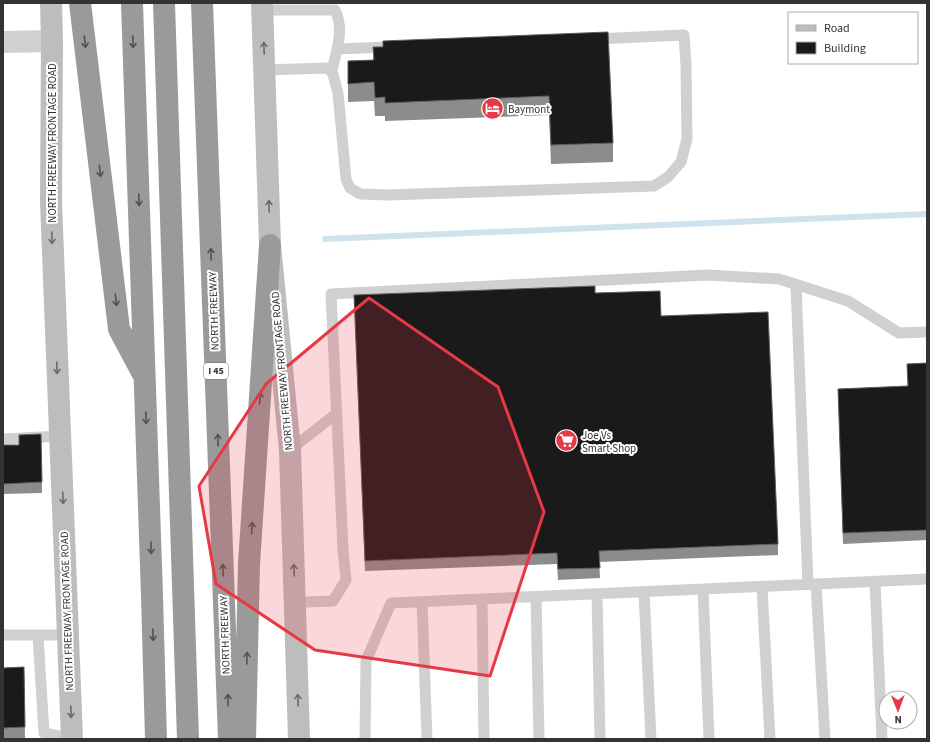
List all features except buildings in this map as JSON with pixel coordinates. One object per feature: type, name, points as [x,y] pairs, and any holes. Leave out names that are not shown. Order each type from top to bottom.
[{"type":"highway","points":[[80,3],[119,328],[145,379]]},
{"type":"highway","points":[[132,3],[156,739]]},
{"type":"highway","points":[[164,3],[188,739]]},
{"type":"highway","name":"NORTH FREEWAY","points":[[202,3],[229,739]]},
{"type":"highway","points":[[244,739],[250,564],[270,245]]},
{"type":"main road","name":"NORTH FREEWAY FRONTAGE ROAD","points":[[51,3],[50,202],[72,739]]},
{"type":"main road","name":"NORTH FREEWAY FRONTAGE ROAD","points":[[262,7],[270,245],[290,450],[299,739]]},
{"type":"street","points":[[3,42],[52,41]]},
{"type":"lane","points":[[262,7],[335,7],[340,35],[332,71],[338,93],[346,179],[350,188],[360,194],[388,195],[654,186],[668,177],[681,162],[687,139],[684,35],[581,39]]},
{"type":"lane","points":[[337,49],[400,47]]},
{"type":"lane","points":[[264,70],[326,68],[332,71]]},
{"type":"lane","points":[[295,600],[306,602],[333,601],[346,580],[343,550],[331,294],[708,275],[779,279],[848,301],[899,333],[927,332]]},
{"type":"lane","points":[[796,285],[812,584],[825,739]]},
{"type":"lane","points":[[290,450],[337,413]]},
{"type":"lane","points":[[3,439],[60,436]]},
{"type":"lane","points":[[365,739],[366,661],[391,603],[927,579]]},
{"type":"lane","points":[[875,582],[882,739]]},
{"type":"lane","points":[[762,587],[770,739]]},
{"type":"lane","points":[[703,589],[709,739]]},
{"type":"lane","points":[[644,592],[651,739]]},
{"type":"lane","points":[[597,594],[600,739]]},
{"type":"lane","points":[[536,597],[539,739]]},
{"type":"lane","points":[[482,599],[484,739]]},
{"type":"lane","points":[[422,602],[427,739]]},
{"type":"lane","points":[[3,635],[68,635]]},
{"type":"lane","points":[[38,636],[44,733],[72,739]]},
{"type":"highlighted area","points":[[369,298],[498,387],[544,512],[490,676],[315,650],[216,584],[199,486],[266,384]]},
{"type":"waterway","points":[[325,239],[927,214]]},
{"type":"place","name":"Baymont","points":[[493,109]]},
{"type":"place","name":"Joe Vs Smart Shop","points":[[566,441]]}]
